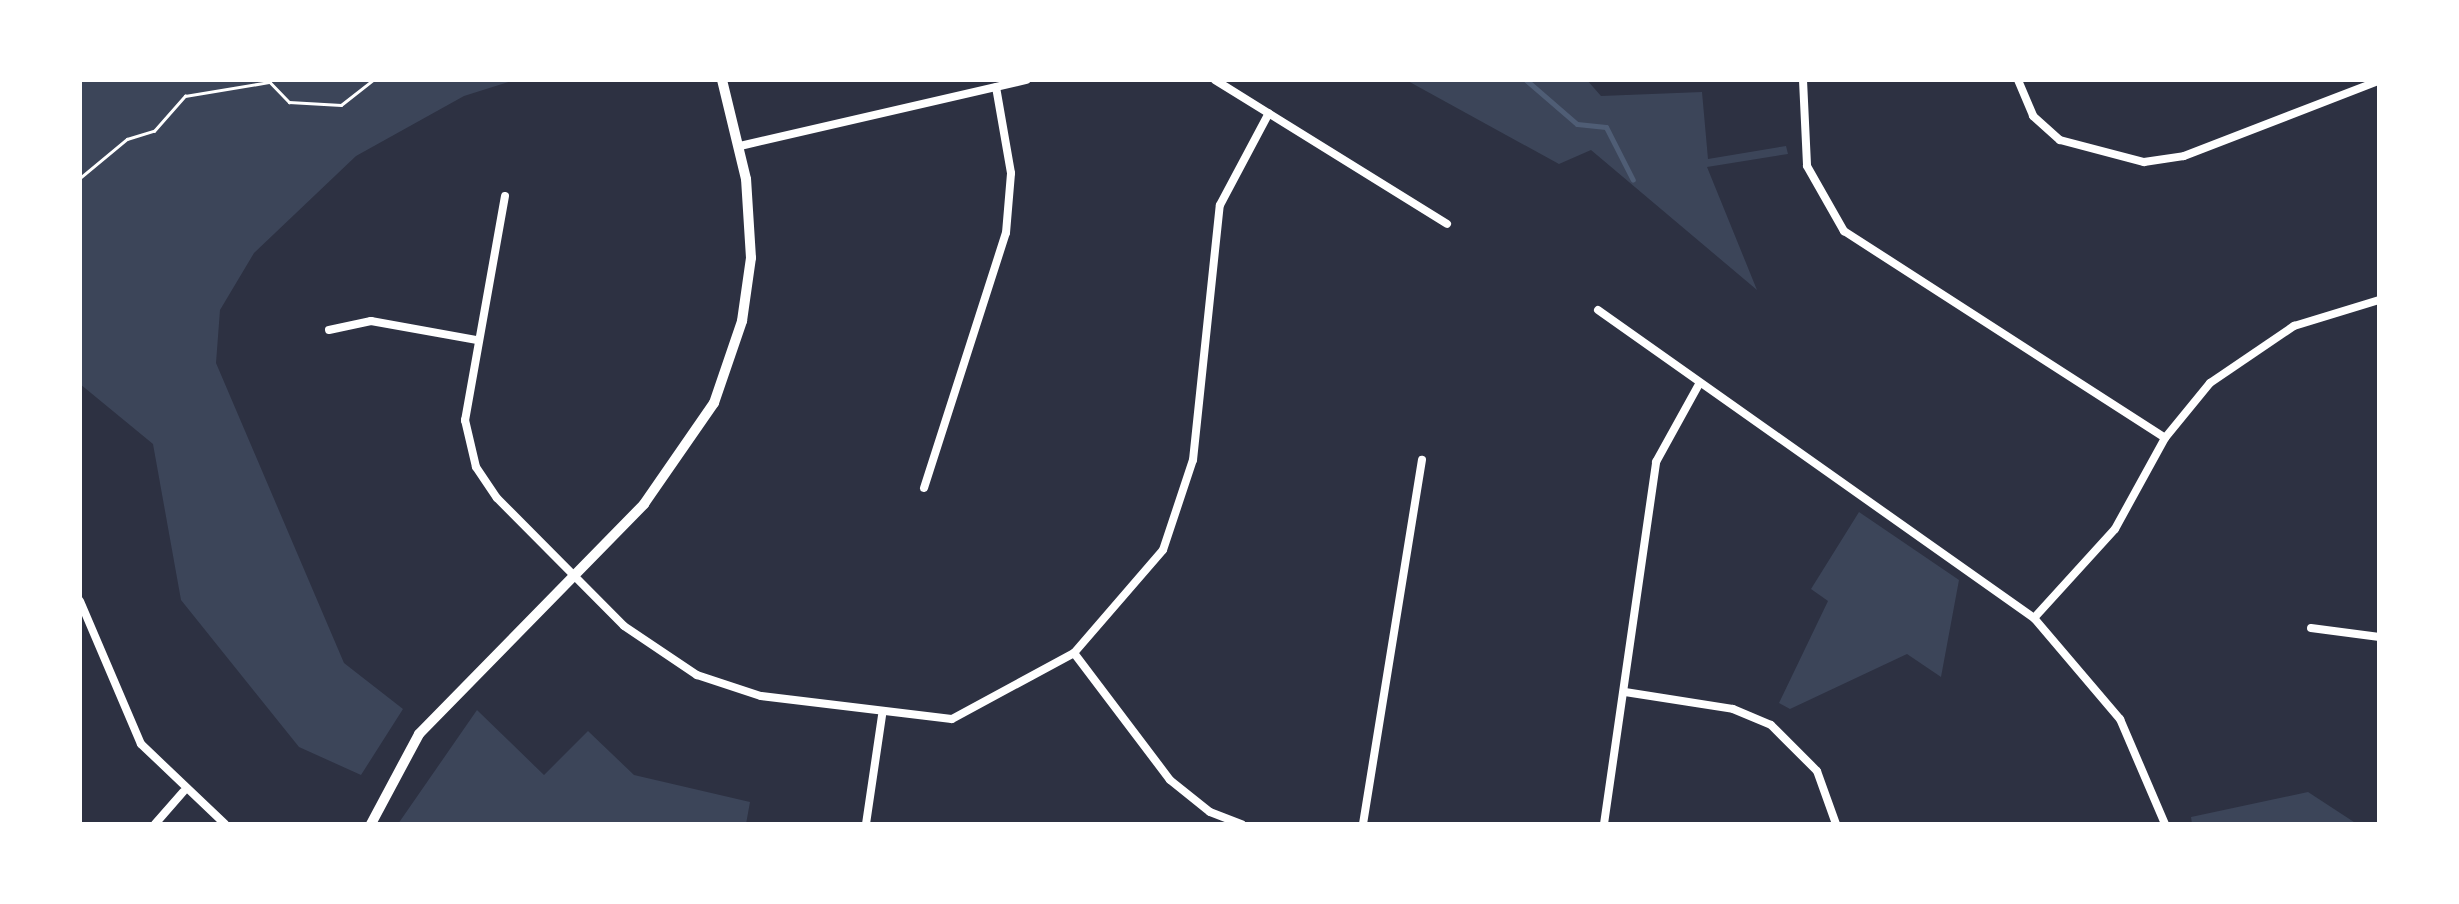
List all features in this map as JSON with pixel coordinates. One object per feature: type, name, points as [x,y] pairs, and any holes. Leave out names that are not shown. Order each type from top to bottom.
[{"type":"street","points":[[371,824],[419,734],[672,473],[726,378],[751,258],[740,146],[722,80]]},
{"type":"street","points":[[740,146],[1026,80]]},
{"type":"street","points":[[1214,80],[1447,224]]},
{"type":"street","points":[[1804,80],[1808,166],[1844,231],[2165,438]]},
{"type":"street","points":[[2018,80],[2034,116],[2060,140],[2144,162],[2184,156],[2378,82]]},
{"type":"street","points":[[924,488],[1006,233],[1011,174],[996,87]]},
{"type":"street","points":[[506,196],[465,420],[476,467],[572,576],[641,641],[698,676],[761,696],[882,714],[968,715],[1074,653],[1140,586],[1180,512],[1212,330],[1220,206],[1269,113]]},
{"type":"street","points":[[2034,618],[2115,530],[2165,438],[2210,383],[2265,342],[2379,300]]},
{"type":"street","points":[[1598,310],[2034,618],[2120,719],[2165,824]]},
{"type":"street","points":[[328,330],[370,321],[478,340]]},
{"type":"street","points":[[1604,824],[1626,692],[1656,462],[1700,384]]},
{"type":"street","points":[[1363,824],[1422,460]]},
{"type":"street","points":[[80,601],[122,712],[183,792],[224,824]]},
{"type":"street","points":[[2311,628],[2379,638]]},
{"type":"street","points":[[1074,653],[1170,780],[1242,824]]},
{"type":"street","points":[[1626,692],[1733,709],[1771,725],[1817,771],[1836,824]]},
{"type":"street","points":[[866,824],[882,714]]},
{"type":"street","points":[[155,824],[183,792]]},
{"type":"path","points":[[80,178],[127,139],[154,131],[185,96],[270,82],[289,102],[341,104],[373,80]]},
{"type":"shaded area","points":[[80,80],[515,80],[464,96],[356,156],[254,253],[220,310],[216,363],[344,663],[403,709],[361,775],[299,747],[181,600],[153,444],[80,384]]},
{"type":"shaded area","points":[[1406,80],[1587,80],[1601,96],[1702,92],[1708,159],[1786,146],[1788,154],[1707,167],[1757,290],[1591,150],[1559,164]]},
{"type":"shaded area","points":[[1859,512],[1959,580],[1941,677],[1907,654],[1790,709],[1779,703],[1828,601],[1811,589]]},
{"type":"shaded area","points":[[477,710],[544,775],[588,731],[634,775],[750,802],[746,824],[398,824]]},
{"type":"shaded area","points":[[2308,792],[2357,824],[2192,824],[2191,817]]},
{"type":"waterway","points":[[1526,80],[1577,124],[1606,127],[1633,180]]}]
